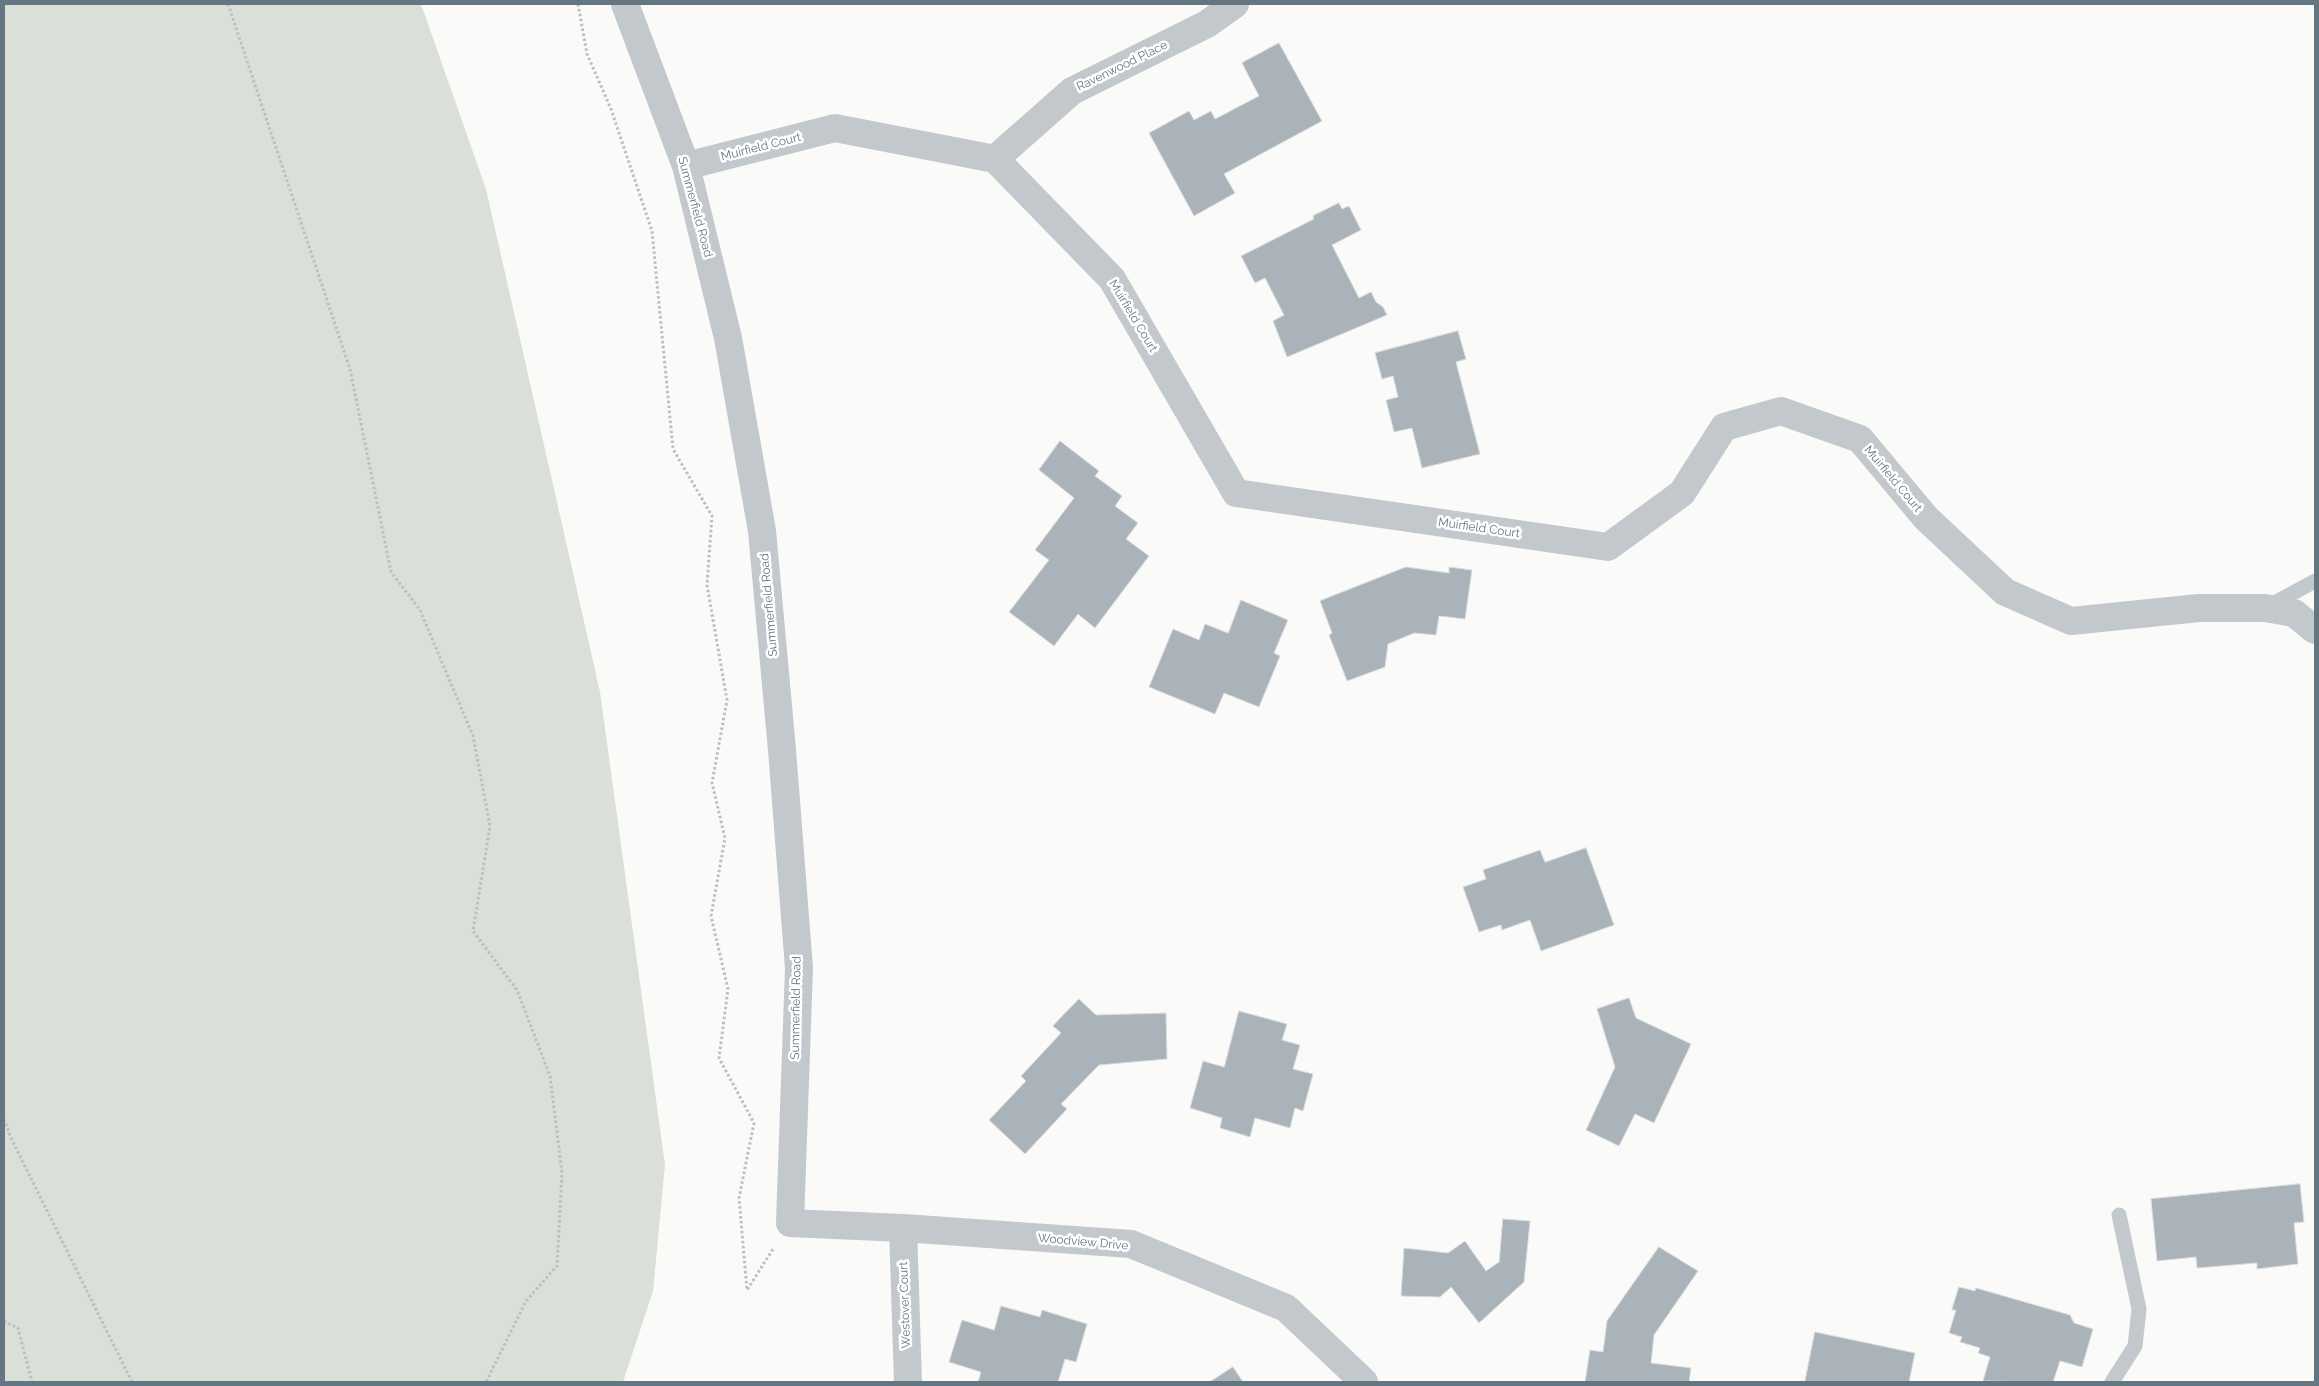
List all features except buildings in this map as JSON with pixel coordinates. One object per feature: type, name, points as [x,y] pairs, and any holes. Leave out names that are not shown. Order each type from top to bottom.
[{"type":"street","name":"Summerfield Road","points":[[625,4],[686,166],[728,338],[762,531],[799,968],[790,1224]]},
{"type":"street","name":"Ravenwood Place","points":[[995,158],[1072,91],[1207,24],[1235,4]]},
{"type":"street","name":"Muirfield Court","points":[[686,166],[835,128],[995,158],[1112,279],[1236,493],[1608,546],[1682,493],[1724,427],[1782,411],[1860,440],[1926,518],[2005,592],[2071,621],[2199,608],[2265,608],[2294,613],[2315,630]]},
{"type":"street","name":"Woodview Drive","points":[[790,1224],[903,1228],[1130,1244],[1286,1308],[1364,1382]]},
{"type":"street","name":"Westover Court","points":[[903,1228],[908,1382]]},
{"type":"lane","points":[[2265,608],[2315,580]]},
{"type":"lane","points":[[2112,1382],[2135,1346],[2139,1308],[2118,1215]]},
{"type":"path","points":[[228,4],[350,369],[392,572],[420,610],[473,736],[490,826],[473,931],[517,990],[550,1076],[562,1173],[557,1266],[526,1301],[486,1382]]},
{"type":"path","points":[[578,4],[587,54],[610,109],[652,231],[673,449],[712,516],[707,585],[727,700],[712,783],[725,838],[711,916],[728,989],[719,1058],[754,1123],[739,1198],[747,1290],[790,1224]]},
{"type":"path","points":[[4,1119],[11,1138],[132,1382]]},
{"type":"path","points":[[4,1321],[18,1328],[32,1382]]},
{"type":"shaded area","points":[[4,4],[421,4],[486,189],[600,692],[665,1165],[653,1291],[623,1382],[4,1382]]}]
